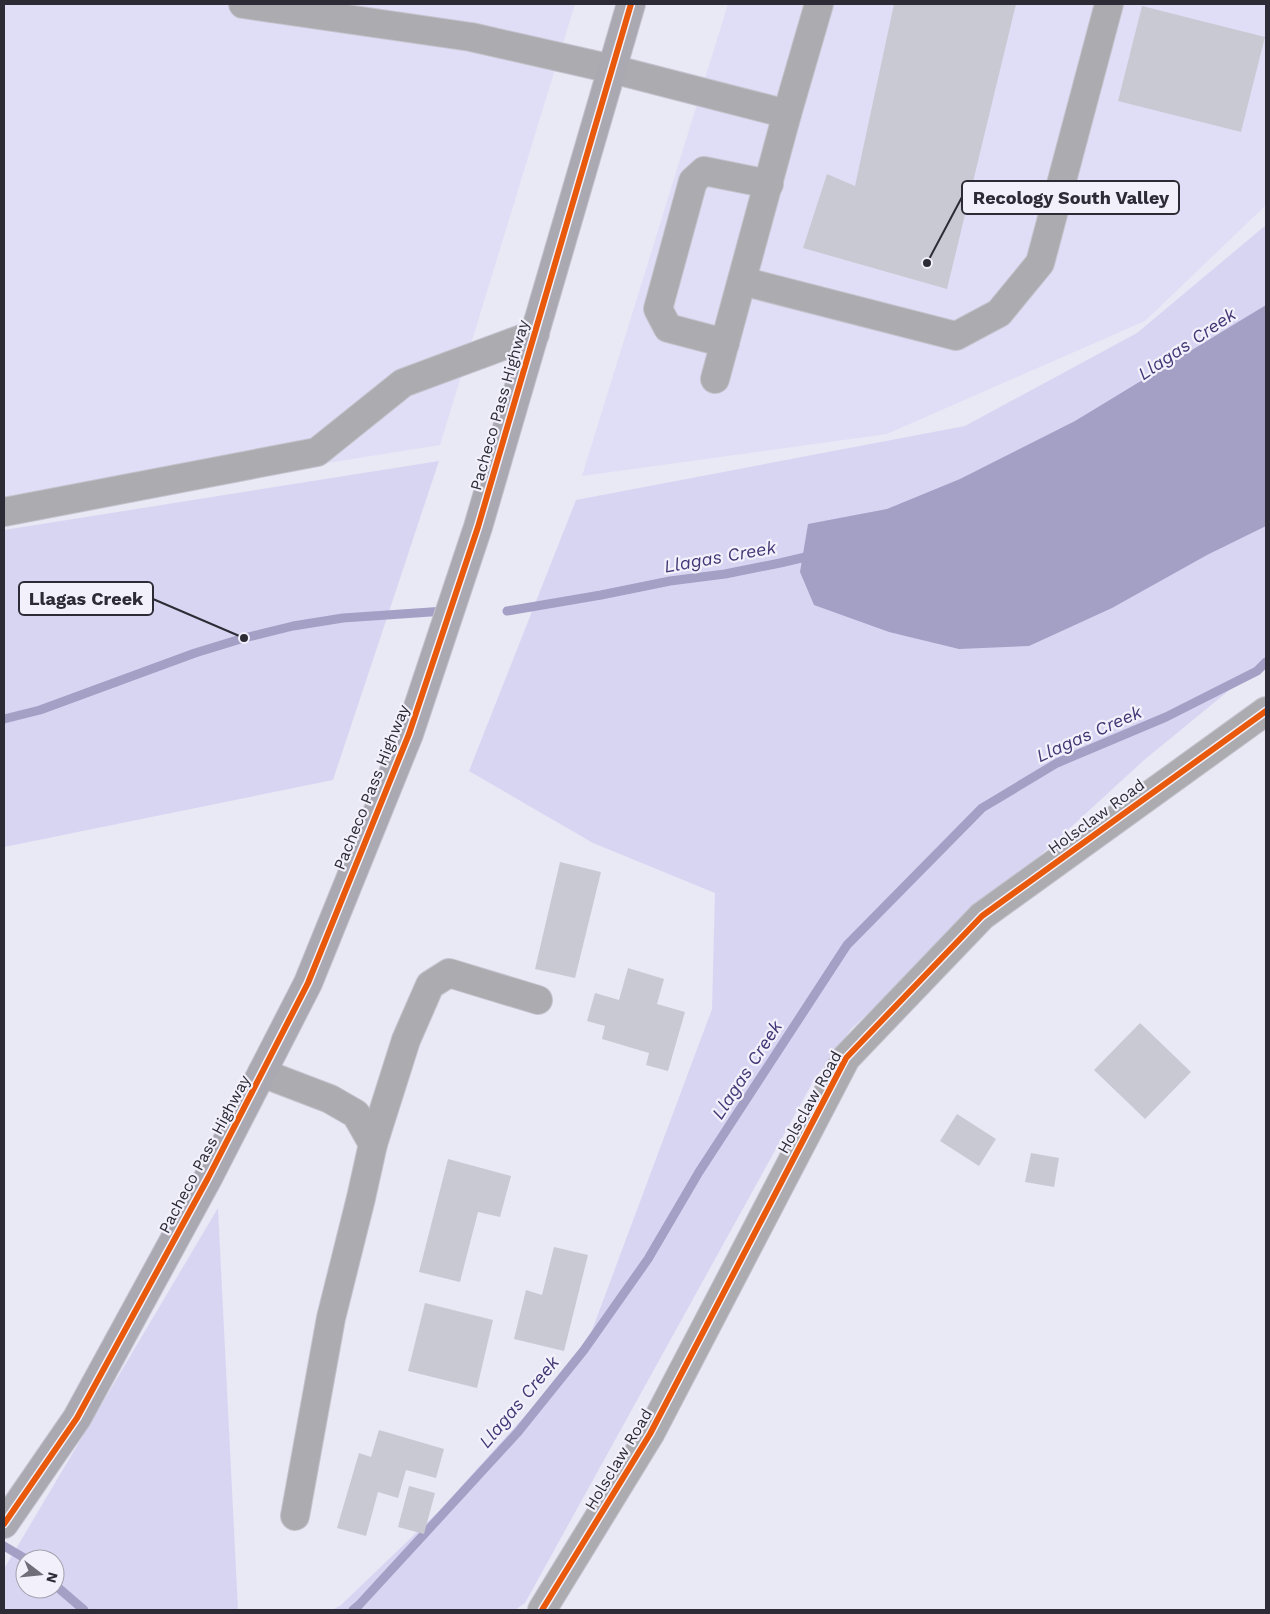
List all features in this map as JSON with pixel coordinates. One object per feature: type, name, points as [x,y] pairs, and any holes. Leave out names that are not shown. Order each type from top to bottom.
[{"type":"highway","name":"Pacheco Pass Highway","points":[[4,1524],[77,1418],[208,1178],[308,983],[409,734],[478,527],[631,4]]},
{"type":"street","points":[[243,4],[471,37],[612,69],[787,114]]},
{"type":"street","points":[[715,379],[819,4]]},
{"type":"street","points":[[742,281],[956,336],[999,313],[1040,263],[1109,4]]},
{"type":"street","points":[[725,342],[668,328],[658,309],[693,181],[704,171],[768,184]]},
{"type":"street","points":[[4,512],[317,452],[403,383],[534,334]]},
{"type":"street","name":"Holsclaw Road","points":[[542,1610],[650,1434],[846,1058],[982,916],[1266,711]]},
{"type":"street","points":[[295,1516],[331,1318],[373,1144],[406,1040],[430,985],[449,973],[538,1000]]},
{"type":"street","points":[[262,1073],[330,1099],[356,1114],[373,1144]]},
{"type":"shaded area","points":[[4,4],[575,4],[440,445],[4,515]]},
{"type":"shaded area","points":[[728,4],[1266,4],[1266,205],[1145,321],[887,434],[582,476]]},
{"type":"shaded area","points":[[1266,225],[1266,660],[1143,761],[852,1028],[814,1080],[525,1603],[515,1610],[332,1610],[340,1606],[440,1510],[585,1349],[712,1009],[715,893],[593,843],[469,771],[576,500],[965,426],[1137,333]]},
{"type":"shaded area","points":[[1266,305],[1266,526],[1207,555],[1112,608],[1029,646],[959,649],[889,632],[814,605],[800,572],[808,524],[887,509],[960,479],[1075,421]]},
{"type":"shaded area","points":[[439,461],[333,780],[4,847],[4,530]]},
{"type":"shaded area","points":[[218,1208],[238,1610],[4,1610],[4,1569],[15,1550],[15,1599],[65,1599],[65,1549],[16,1549]]},
{"type":"building","points":[[894,4],[1016,4],[947,289],[803,248],[827,174],[855,186]]},
{"type":"building","points":[[1142,6],[1265,37],[1241,132],[1118,101]]},
{"type":"building","points":[[560,862],[601,872],[575,978],[535,969]]},
{"type":"building","points":[[628,968],[664,979],[657,1004],[685,1012],[668,1071],[646,1065],[649,1053],[602,1039],[605,1026],[587,1021],[595,993],[619,1000]]},
{"type":"building","points":[[1140,1023],[1191,1072],[1145,1119],[1094,1070]]},
{"type":"building","points":[[957,1114],[996,1139],[979,1166],[940,1141]]},
{"type":"building","points":[[1031,1153],[1059,1158],[1054,1187],[1025,1182]]},
{"type":"building","points":[[448,1159],[511,1176],[500,1217],[478,1212],[460,1282],[419,1272]]},
{"type":"building","points":[[554,1247],[588,1255],[564,1351],[514,1339],[526,1290],[542,1295]]},
{"type":"building","points":[[425,1303],[493,1320],[477,1388],[408,1371]]},
{"type":"building","points":[[379,1430],[444,1449],[436,1478],[406,1470],[398,1498],[378,1492],[366,1536],[337,1528],[359,1453],[371,1457]]},
{"type":"building","points":[[409,1486],[435,1493],[424,1534],[398,1527]]},
{"type":"waterway","name":"Llagas Creek","points":[[507,611],[670,581],[725,574],[814,555]]},
{"type":"waterway","name":"Llagas Creek","points":[[4,719],[40,710],[195,653],[244,638],[293,626],[343,618],[445,611]]},
{"type":"waterway","name":"Llagas Creek","points":[[353,1610],[518,1432],[584,1350],[648,1259],[699,1172],[847,945],[982,808],[1057,763],[1166,717],[1257,671],[1266,662]]},
{"type":"waterway","name":"Llagas Creek","points":[[4,1546],[15,1552]]},
{"type":"waterway","name":"Llagas Creek","points":[[65,1594],[84,1610]]},
{"type":"cycle path","points":[[4,1524],[77,1418],[208,1178],[308,983],[409,734],[478,527],[631,4]]},
{"type":"cycle path","points":[[542,1610],[650,1434],[846,1058],[982,916],[1266,711]]},
{"type":"place","name":"Recology South Valley","points":[[927,263]]},
{"type":"place","name":"Llagas Creek","points":[[244,638]]}]
